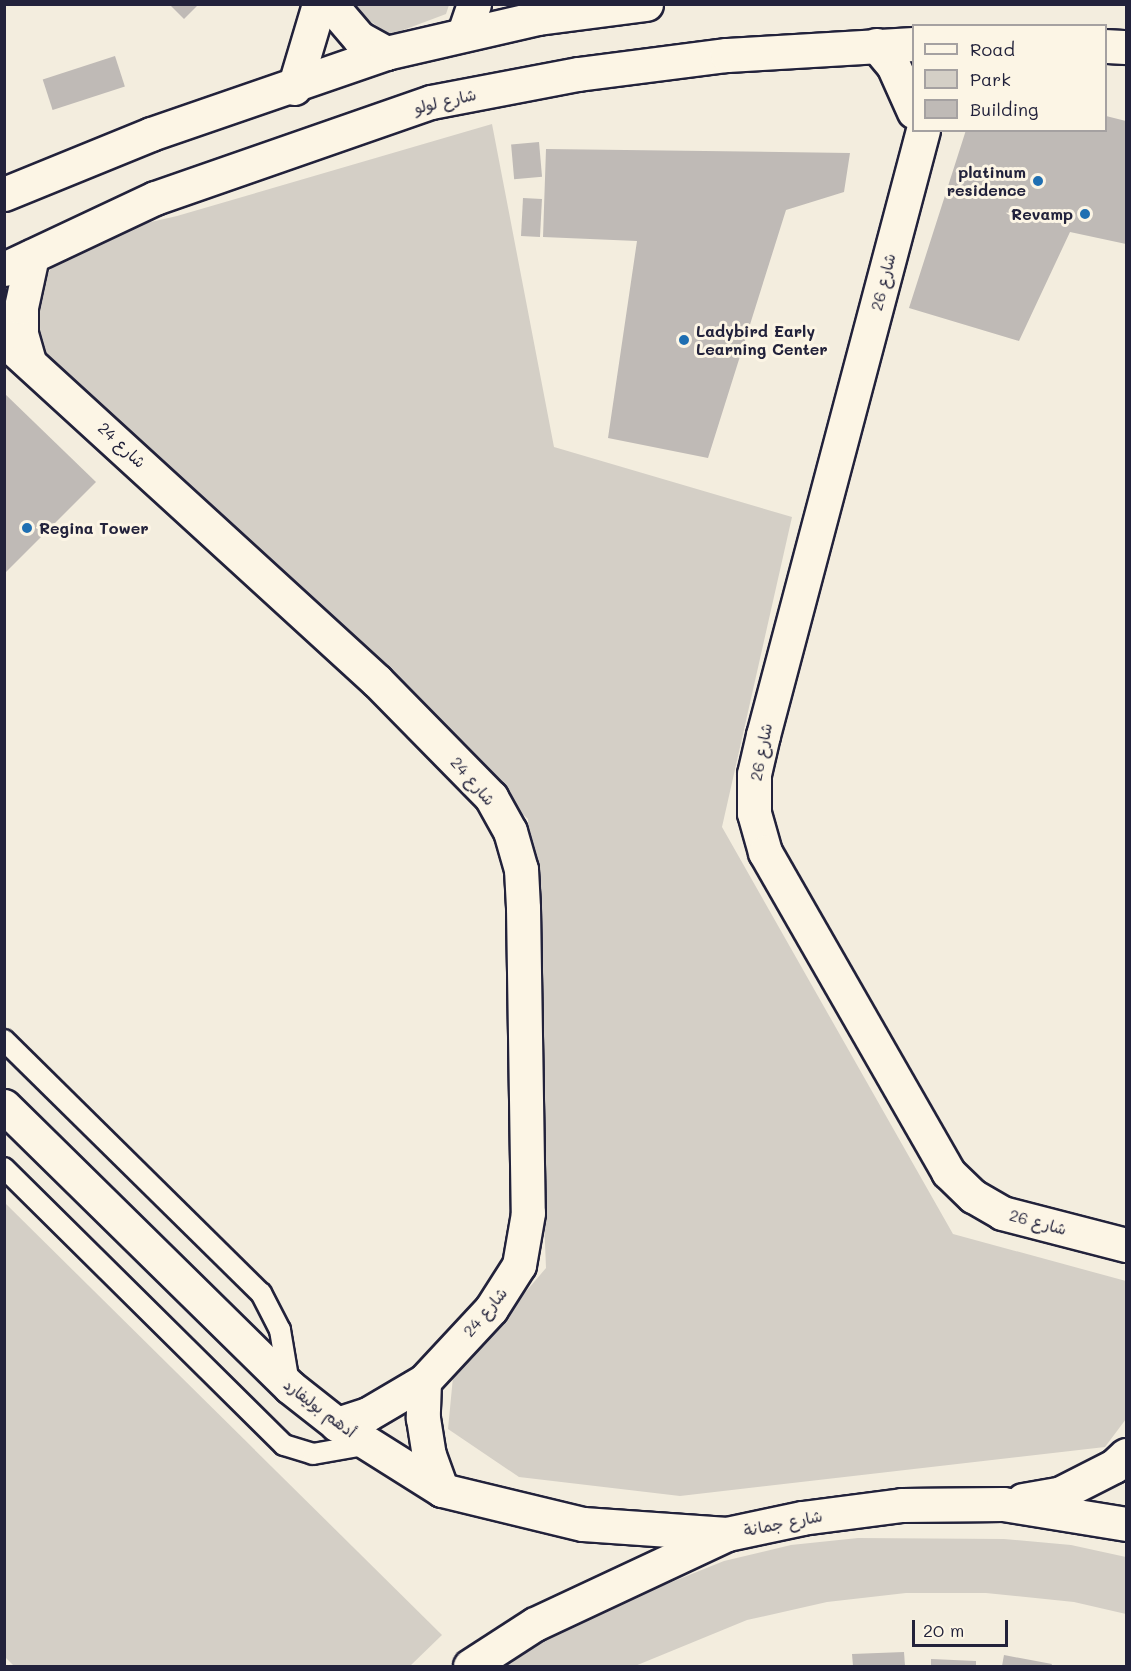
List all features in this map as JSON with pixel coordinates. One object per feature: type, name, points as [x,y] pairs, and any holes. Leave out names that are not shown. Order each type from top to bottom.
[{"type":"street","points":[[294,88],[317,22],[319,4]]},
{"type":"street","points":[[330,4],[360,38],[386,53]]},
{"type":"street","points":[[4,194],[151,134],[294,88],[469,19],[530,11],[646,4]]},
{"type":"street","name":"شارع لولو","points":[[18,263],[155,198],[431,102],[578,74],[681,61],[912,44]]},
{"type":"street","name":"شارع 26","points":[[876,45],[893,65],[912,113]]},
{"type":"street","points":[[1107,46],[1126,47]]},
{"type":"street","name":"شارع 26","points":[[917,132],[754,774],[754,813],[765,852],[948,1172],[973,1196],[1002,1213],[1126,1245]]},
{"type":"street","name":"شارع 24","points":[[18,263],[21,333],[16,349],[377,681],[491,797],[510,831],[521,869],[526,1239],[507,1288],[424,1381],[368,1414],[337,1424]]},
{"type":"street","name":"أدهم بوليفارد","points":[[4,1106],[290,1387],[337,1424],[442,1490],[583,1524],[727,1534]]},
{"type":"street","points":[[424,1381],[423,1418],[428,1446],[442,1490]]},
{"type":"street","points":[[1003,1504],[1061,1493],[1114,1467],[1126,1455]]},
{"type":"street","name":"شارع جمانة","points":[[470,1666],[535,1624],[727,1534],[802,1518],[902,1505],[1003,1504],[1126,1524]]},
{"type":"lane","points":[[4,1040],[261,1293],[280,1330],[290,1387]]},
{"type":"lane","points":[[4,1168],[284,1445],[313,1454],[370,1444]]},
{"type":"green space","points":[[347,5],[449,5],[446,14],[390,35]]},
{"type":"green space","points":[[492,124],[554,447],[792,517],[722,827],[953,1234],[1126,1281],[1126,1419],[1105,1447],[680,1496],[519,1477],[448,1429],[453,1377],[546,1268],[528,819],[28,358],[44,280],[62,251],[85,237],[177,216]]},
{"type":"green space","points":[[4,1202],[442,1635],[410,1666],[14,1666],[5,1657]]},
{"type":"green space","points":[[858,1538],[1004,1539],[1071,1545],[1126,1557],[1126,1614],[1074,1602],[986,1593],[906,1593],[827,1602],[747,1620],[635,1666],[497,1666],[582,1618],[724,1561],[791,1545]]},
{"type":"building","points":[[169,4],[199,4],[184,19]]},
{"type":"building","points":[[115,56],[125,86],[53,110],[43,79]]},
{"type":"building","name":"platinum residence","points":[[1107,116],[1126,121],[1126,244],[1070,232],[1019,341],[909,308],[965,132],[1107,132]]},
{"type":"building","points":[[539,142],[542,177],[514,179],[511,144]]},
{"type":"building","name":"Ladybird Early Learning Center","points":[[546,149],[850,153],[844,192],[786,210],[708,458],[608,438],[637,241],[543,237]]},
{"type":"building","points":[[523,198],[542,199],[540,237],[521,236]]},
{"type":"building","name":"Regina Tower","points":[[4,393],[96,482],[4,574]]},
{"type":"building","points":[[904,1652],[905,1666],[853,1666],[852,1654]]},
{"type":"building","points":[[1004,1655],[1052,1664],[1051,1666],[1002,1666]]},
{"type":"building","points":[[931,1659],[976,1661],[976,1666],[931,1666]]},
{"type":"place","name":"platinum residence","points":[[1038,181]]},
{"type":"place","name":"Revamp","points":[[1085,214]]},
{"type":"place","name":"Ladybird Early Learning Center","points":[[684,340]]},
{"type":"place","name":"Regina Tower","points":[[27,528]]}]
